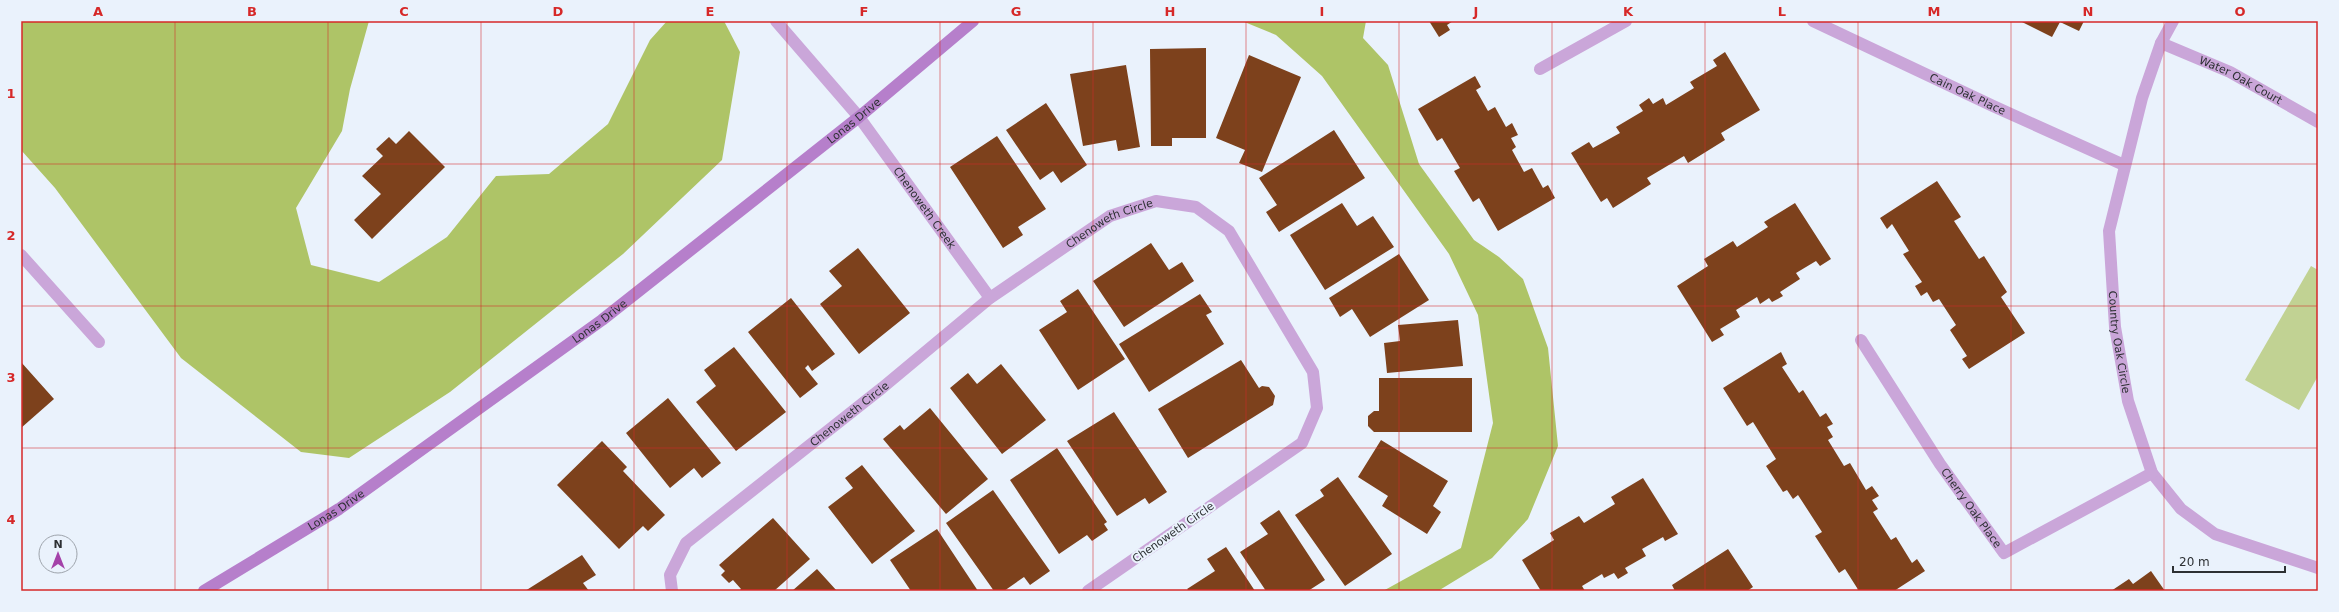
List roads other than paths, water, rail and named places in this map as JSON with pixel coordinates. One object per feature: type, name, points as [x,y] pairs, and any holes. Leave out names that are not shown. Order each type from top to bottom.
[{"type":"street","name":"Chenoweth Creek","points":[[776,21],[859,117],[990,298]]},
{"type":"street","name":"Lonas Drive","points":[[204,591],[340,509],[589,329],[859,117],[973,21]]},
{"type":"street","points":[[1540,69],[1626,21]]},
{"type":"street","name":"Cain Oak Place","points":[[1813,21],[1993,106],[2124,165]]},
{"type":"street","name":"Country Oak Circle","points":[[2172,21],[2161,43],[2142,98],[2124,165],[2109,231],[2115,327],[2128,401],[2152,473],[2181,509],[2215,534],[2318,568]]},
{"type":"street","name":"Water Oak Court","points":[[2161,43],[2230,72],[2318,122]]},
{"type":"street","name":"Chenoweth Circle","points":[[672,591],[670,575],[686,543],[882,388],[990,298],[1110,216],[1156,201],[1196,207],[1229,231],[1313,372],[1317,408],[1302,443],[1088,591]]},
{"type":"street","points":[[21,255],[98,342]]},
{"type":"street","name":"Cherry Oak Place","points":[[1861,340],[1940,464],[2004,553],[2152,473]]}]
